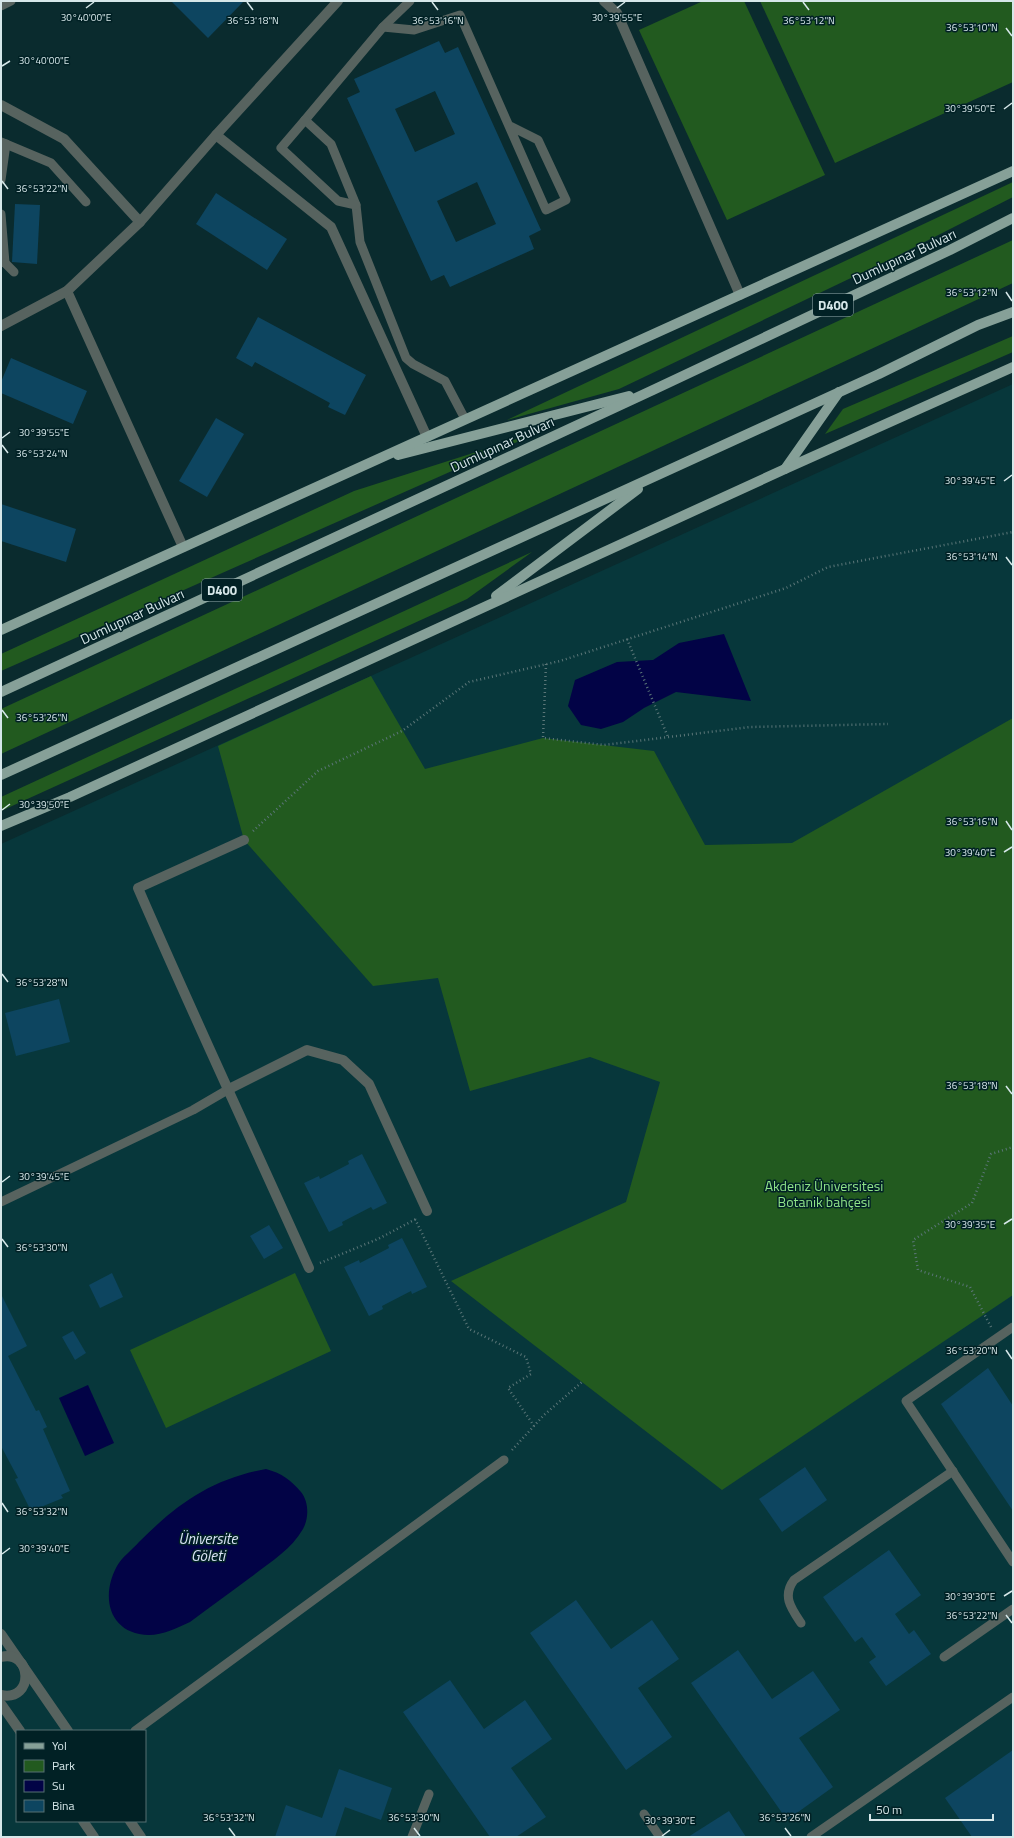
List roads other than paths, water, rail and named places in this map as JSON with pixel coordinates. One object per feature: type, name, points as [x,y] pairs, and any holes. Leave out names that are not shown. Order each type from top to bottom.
[{"type":"main road","points":[[1,630],[1013,171]]},
{"type":"main road","name":"Dumlupınar Bulvarı","points":[[1,692],[943,254],[1013,218]]},
{"type":"main road","points":[[1,775],[654,477],[1013,309]]},
{"type":"main road","points":[[978,325],[1013,312]]},
{"type":"main road","points":[[1,826],[70,797],[785,469],[1013,368]]},
{"type":"main road","points":[[371,462],[652,390]]},
{"type":"main road","points":[[785,469],[840,391]]},
{"type":"main road","points":[[480,608],[654,477]]},
{"type":"street","points":[[604,1],[617,13],[740,295]]},
{"type":"street","points":[[1,326],[67,291],[140,222],[333,3]]},
{"type":"street","points":[[1,105],[64,139],[140,222]]},
{"type":"street","points":[[216,134],[330,227],[427,437]]},
{"type":"street","points":[[67,291],[183,547]]},
{"type":"street","points":[[244,840],[138,888],[176,976],[229,1089],[309,1268]]},
{"type":"street","points":[[229,1089],[307,1050],[343,1060],[369,1084],[427,1211]]},
{"type":"street","points":[[1,1634],[67,1730]]},
{"type":"street","points":[[1,1657],[14,1658],[22,1665],[26,1679],[21,1689],[13,1695],[1,1695]]},
{"type":"street","points":[[1,1704],[19,1730]]},
{"type":"street","points":[[84,1822],[94,1837]]},
{"type":"street","points":[[131,1822],[141,1837]]},
{"type":"lane","points":[[1,6],[11,1]]},
{"type":"lane","points":[[356,205],[338,201],[281,148],[383,27],[410,1]]},
{"type":"lane","points":[[383,27],[414,30],[460,15],[546,210],[566,200],[538,140],[510,126]]},
{"type":"lane","points":[[305,120],[331,144],[356,205],[360,242],[406,358],[413,364],[445,381],[465,420]]},
{"type":"lane","points":[[1,180],[4,143],[51,163],[86,202]]},
{"type":"lane","points":[[1,214],[3,262],[14,272]]},
{"type":"lane","points":[[1,1202],[193,1110],[229,1089]]},
{"type":"lane","points":[[1013,1327],[906,1401],[1013,1562]]},
{"type":"lane","points":[[135,1730],[504,1460]]},
{"type":"lane","points":[[801,1623],[789,1604],[788,1590],[794,1580],[952,1471]]},
{"type":"lane","points":[[944,1657],[1013,1609]]},
{"type":"lane","points":[[811,1837],[1013,1697]]},
{"type":"lane","points":[[412,1837],[429,1794]]},
{"type":"lane","points":[[644,1814],[660,1837]]},
{"type":"water","points":[[724,634],[751,701],[676,692],[644,708],[623,722],[601,729],[581,725],[568,706],[575,680],[617,662],[653,660],[679,643]]},
{"type":"water","points":[[88,1385],[114,1443],[85,1456],[59,1398]]},
{"type":"water","name":"Üniversite Göleti","points":[[266,1469],[281,1475],[293,1484],[306,1500],[307,1515],[305,1525],[298,1537],[286,1550],[190,1622],[180,1627],[154,1635],[149,1635],[135,1633],[125,1628],[117,1621],[112,1612],[109,1601],[109,1590],[117,1566],[124,1557],[153,1528],[182,1504],[212,1486],[247,1473]]},
{"type":"park label","name":"Akdeniz Üniversitesi Botanik bahçesi","points":[[824,1194]]}]
